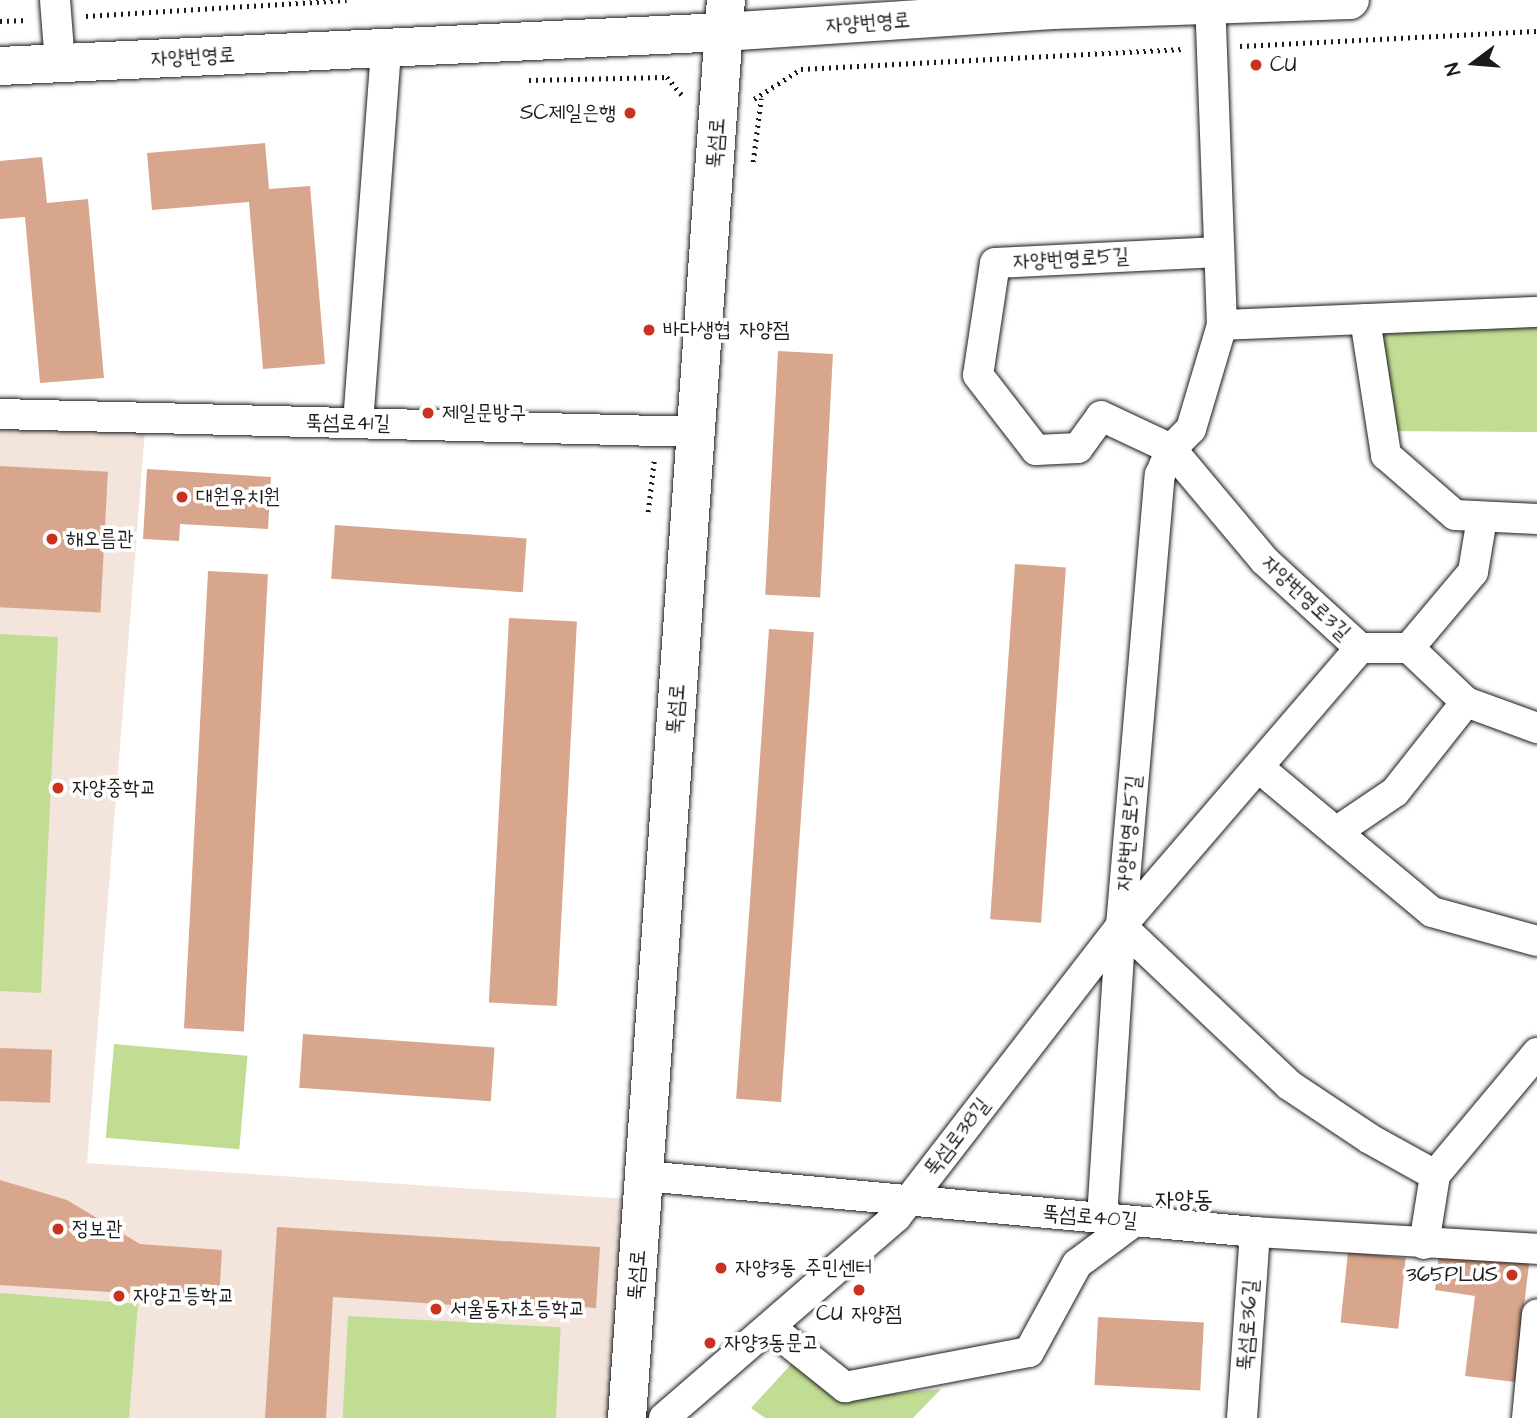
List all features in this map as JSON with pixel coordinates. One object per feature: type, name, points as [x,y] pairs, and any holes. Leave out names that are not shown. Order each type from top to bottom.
[{"type":"main road","name":"자양번영로","points":[[0,66],[386,48],[725,16],[1052,5],[1350,0]]},
{"type":"main road","name":"뚝섬로","points":[[627,1418],[725,16]]},
{"type":"street","name":"자양번영로5길","points":[[1102,1218],[1121,926],[1160,475],[1171,449],[1191,429],[1222,325],[1210,4]]},
{"type":"street","points":[[56,9],[60,63]]},
{"type":"street","points":[[358,423],[386,48]]},
{"type":"street","name":"자양번영로5길","points":[[1171,449],[1101,416],[1078,448],[1035,450],[978,375],[995,263],[1219,252]]},
{"type":"street","points":[[1222,325],[1537,312]]},
{"type":"street","points":[[1365,319],[1386,455],[1455,515],[1537,519]]},
{"type":"street","name":"뚝섬로41길","points":[[0,414],[696,432]]},
{"type":"street","name":"자양번영로3길","points":[[1171,449],[1265,561],[1360,648],[1409,648]]},
{"type":"street","points":[[1482,518],[1473,572],[1409,648],[1466,702],[1537,729]]},
{"type":"street","name":"자양번영로5길","points":[[1121,926],[1360,648]]},
{"type":"street","points":[[1336,831],[1395,792],[1466,702]]},
{"type":"street","points":[[1258,766],[1432,912],[1537,941]]},
{"type":"street","points":[[1121,926],[1289,1085],[1370,1139],[1436,1175]]},
{"type":"street","name":"뚝섬로38길","points":[[664,1418],[896,1217],[1121,926]]},
{"type":"street","points":[[1424,1244],[1436,1175],[1537,1053]]},
{"type":"street","name":"뚝섬로40길","points":[[644,1177],[1255,1232],[1537,1249]]},
{"type":"street","points":[[771,1328],[845,1387],[1029,1352],[1077,1264],[1135,1221]]},
{"type":"street","name":"뚝섬로36길","points":[[1241,1418],[1255,1232]]},
{"type":"street","points":[[1527,1418],[1537,1314]]},
{"type":"path","points":[[0,21],[56,9],[347,0]]},
{"type":"path","points":[[518,80],[667,77],[691,105],[761,99],[801,69],[1537,31]]},
{"type":"shaded area","points":[[0,414],[146,418],[87,1163],[642,1200],[627,1418],[0,1418]]},
{"type":"green space","points":[[1537,312],[1537,432],[1382,431],[1365,319]]},
{"type":"green space","points":[[0,634],[58,637],[41,993],[0,991]]},
{"type":"green space","points":[[114,1044],[247,1056],[239,1149],[106,1138]]},
{"type":"green space","points":[[0,1293],[138,1304],[129,1418],[0,1418]]},
{"type":"green space","points":[[348,1316],[561,1327],[556,1418],[343,1418]]},
{"type":"green space","points":[[794,1361],[835,1400],[941,1389],[913,1418],[765,1418],[751,1408]]},
{"type":"building","points":[[265,143],[269,189],[310,186],[325,364],[263,369],[249,202],[152,210],[147,153]]},
{"type":"building","points":[[42,157],[47,203],[88,199],[104,378],[40,383],[25,217],[0,219],[0,161]]},
{"type":"building","points":[[778,351],[833,354],[820,598],[765,595]]},
{"type":"building","name":"해오름관","points":[[0,466],[108,472],[100,612],[0,607]]},
{"type":"building","points":[[147,469],[271,477],[268,529],[180,524],[179,541],[143,539]]},
{"type":"building","points":[[335,525],[527,538],[523,592],[331,579]]},
{"type":"building","points":[[1015,564],[1066,568],[1041,923],[990,919]]},
{"type":"building","points":[[208,571],[268,574],[244,1032],[184,1028]]},
{"type":"building","points":[[509,618],[577,622],[557,1006],[489,1002]]},
{"type":"building","points":[[769,629],[814,632],[781,1102],[736,1099]]},
{"type":"building","points":[[303,1034],[495,1047],[491,1101],[299,1088]]},
{"type":"building","points":[[0,1048],[52,1050],[50,1103],[0,1101]]},
{"type":"building","name":"정보관","points":[[0,1180],[67,1200],[140,1244],[222,1250],[219,1299],[0,1285]]},
{"type":"building","points":[[277,1227],[600,1247],[596,1308],[558,1305],[558,1312],[333,1297],[326,1418],[265,1418]]},
{"type":"building","points":[[1348,1252],[1406,1258],[1398,1329],[1341,1323]]},
{"type":"building","points":[[1439,1252],[1529,1264],[1515,1382],[1465,1376],[1475,1296],[1435,1290]]},
{"type":"building","points":[[1098,1317],[1204,1323],[1200,1390],[1094,1385]]},
{"type":"place","name":"CU","points":[[1256,65]]},
{"type":"place","name":"SC제일은행","points":[[630,113]]},
{"type":"place","name":"바다생협 자양점","points":[[649,330]]},
{"type":"place","name":"제일문방구","points":[[428,413]]},
{"type":"place","name":"대원유치원","points":[[182,497]]},
{"type":"place","name":"해오름관","points":[[52,539]]},
{"type":"place","name":"자양중학교","points":[[58,788]]},
{"type":"place","name":"정보관","points":[[58,1229]]},
{"type":"place","name":"자양3동 주민센터","points":[[721,1268]]},
{"type":"place","name":"365PLUS","points":[[1512,1275]]},
{"type":"place","name":"CU 자양점","points":[[859,1290]]},
{"type":"place","name":"자양고등학교","points":[[119,1296]]},
{"type":"place","name":"서울동자초등학교","points":[[436,1309]]},
{"type":"place","name":"자양3동문고","points":[[710,1343]]},
{"type":"district","name":"자양동","points":[[1184,1201]]}]
